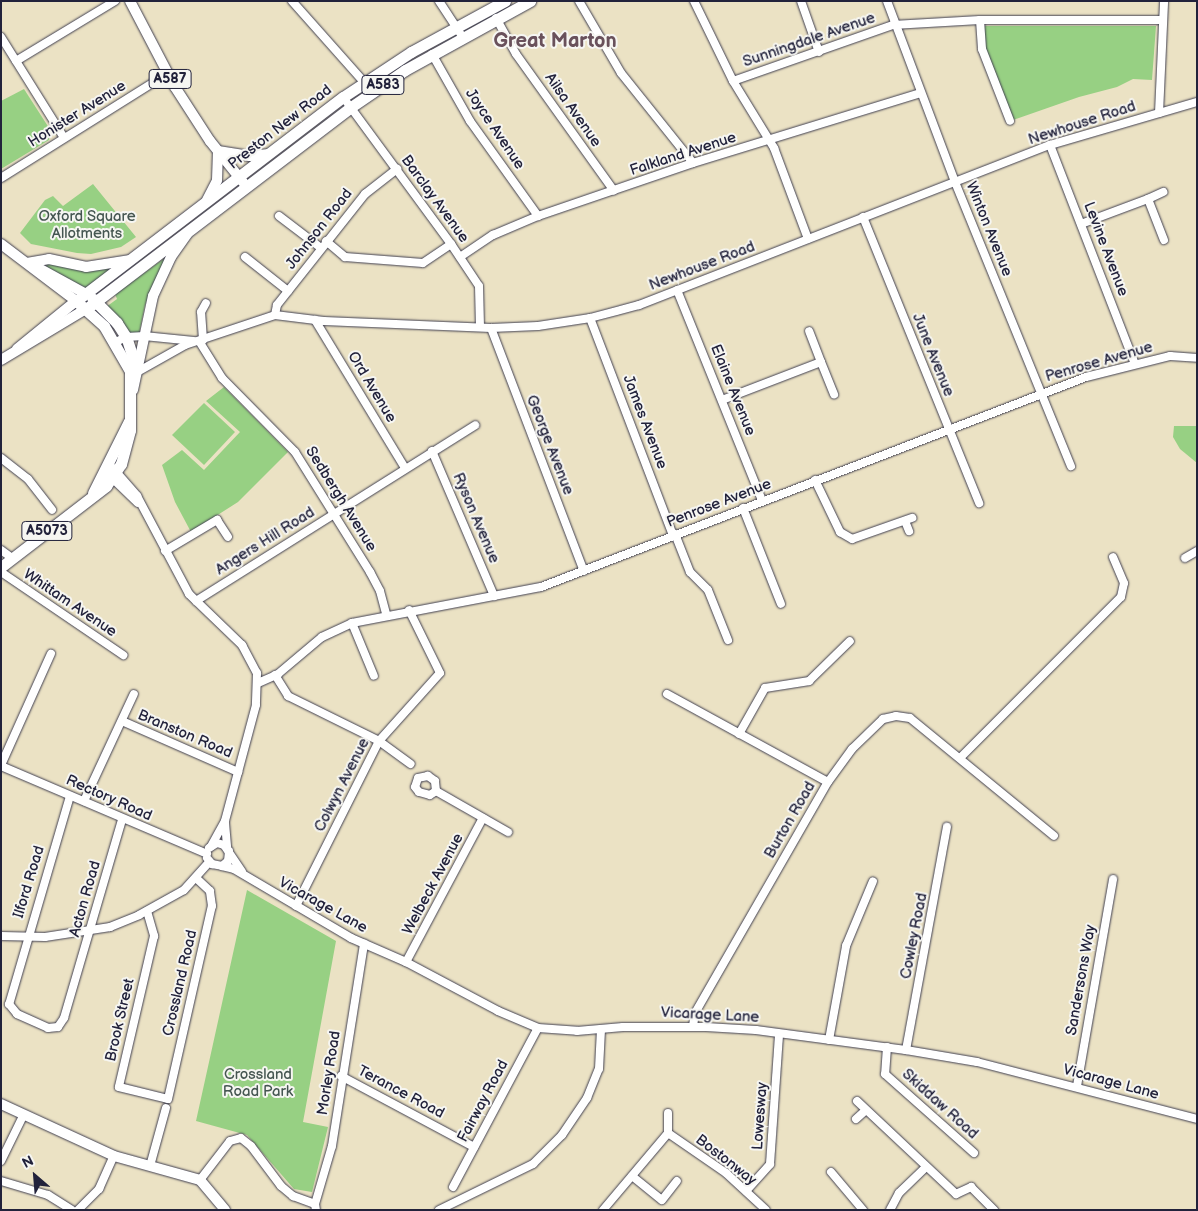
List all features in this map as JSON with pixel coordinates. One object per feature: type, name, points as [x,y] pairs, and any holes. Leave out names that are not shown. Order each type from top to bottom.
[{"type":"highway","name":"Preston New Road","points":[[81,298],[205,203],[243,182],[351,107],[432,54],[459,32],[505,1]]},
{"type":"highway","name":"Preston New Road","points":[[96,302],[189,232],[243,182],[269,154],[364,82],[459,32],[496,18],[530,1]]},
{"type":"highway","points":[[81,298],[96,302],[126,337],[134,361],[135,371],[127,448],[111,472]]},
{"type":"highway","points":[[81,298],[86,309],[104,326],[135,371]]},
{"type":"highway","name":"A583","points":[[86,309],[96,302]]},
{"type":"highway","name":"A5073","points":[[1,567],[92,495],[111,472]]},
{"type":"main road","name":"A587","points":[[130,1],[167,74],[218,151],[243,182]]},
{"type":"main road","points":[[218,151],[250,156],[269,154]]},
{"type":"main road","name":"A583","points":[[205,203],[217,180],[218,151]]},
{"type":"main road","name":"Preston New Road","points":[[135,371],[156,287],[171,257],[189,232]]},
{"type":"main road","points":[[1,244],[81,298],[1,360]]},
{"type":"main road","points":[[27,263],[49,259],[86,267],[133,260]]},
{"type":"main road","points":[[17,349],[86,309]]},
{"type":"main road","points":[[1,1104],[114,1156],[200,1180],[225,1210]]},
{"type":"street","points":[[16,61],[115,1]]},
{"type":"street","points":[[292,1],[364,82]]},
{"type":"street","points":[[440,1],[459,32]]},
{"type":"street","points":[[579,1],[620,73],[693,163]]},
{"type":"street","points":[[694,1],[733,81],[768,141],[808,239]]},
{"type":"street","points":[[801,1],[819,52]]},
{"type":"street","name":"Winton Avenue","points":[[886,1],[893,25],[955,182],[1071,466]]},
{"type":"street","points":[[1159,113],[1164,1]]},
{"type":"street","name":"Ailsa Avenue","points":[[496,18],[516,54],[614,191]]},
{"type":"street","points":[[980,20],[982,49],[1010,121]]},
{"type":"street","name":"Sunningdale Avenue","points":[[733,81],[893,25],[980,20],[1163,20]]},
{"type":"street","points":[[1,37],[64,138]]},
{"type":"street","name":"Joyce Avenue","points":[[432,54],[470,121],[538,216]]},
{"type":"street","name":"Honister Avenue","points":[[1,178],[167,74]]},
{"type":"street","name":"Falkland Avenue","points":[[460,257],[494,235],[538,216],[693,163],[920,93]]},
{"type":"street","name":"Barclay Avenue","points":[[343,97],[451,244],[479,286],[480,327]]},
{"type":"street","name":"Newhouse Road","points":[[135,371],[170,353],[275,315],[315,320],[491,328],[538,326],[590,318],[677,290],[1050,144],[1197,102]]},
{"type":"street","name":"Levine Avenue","points":[[1050,144],[1135,364]]},
{"type":"street","name":"Johnson Road","points":[[275,315],[277,305],[323,244],[365,194],[397,169]]},
{"type":"street","points":[[1081,224],[1163,192]]},
{"type":"street","points":[[1148,198],[1164,240]]},
{"type":"street","points":[[279,216],[345,257],[423,263],[451,244]]},
{"type":"street","name":"June Avenue","points":[[863,217],[978,503]]},
{"type":"street","points":[[245,257],[288,291]]},
{"type":"street","name":"Elaine Avenue","points":[[677,290],[762,500]]},
{"type":"street","points":[[201,341],[201,312],[206,303]]},
{"type":"street","name":"James Avenue","points":[[590,318],[690,572],[708,590],[728,640]]},
{"type":"street","name":"Ord Avenue","points":[[315,320],[405,468]]},
{"type":"street","name":"George Avenue","points":[[491,328],[584,571]]},
{"type":"street","points":[[810,331],[820,362],[834,394]]},
{"type":"street","name":"Newhouse Road","points":[[126,337],[144,336],[201,341]]},
{"type":"street","points":[[114,343],[126,337]]},
{"type":"street","name":"Sedbergh Avenue","points":[[201,341],[222,378],[296,452],[371,574],[386,614]]},
{"type":"street","name":"Penrose Avenue","points":[[258,683],[275,675],[307,646],[352,623],[386,614],[541,587],[1041,393],[1135,364],[1170,356],[1197,358]]},
{"type":"street","points":[[722,400],[820,362]]},
{"type":"street","name":"Angers Hill Road","points":[[196,600],[475,425]]},
{"type":"street","name":"Ryson Avenue","points":[[432,451],[494,596]]},
{"type":"street","points":[[1,458],[28,479],[52,510]]},
{"type":"street","name":"Vicarage Lane","points":[[111,472],[137,496],[138,503],[181,582],[196,600],[249,652],[258,683],[256,705],[225,821],[211,846],[208,858],[364,944],[406,962],[498,1011],[538,1028],[601,1029],[693,1026],[779,1034],[906,1050],[977,1062],[1076,1086],[1197,1119]]},
{"type":"street","points":[[815,480],[846,536],[857,539],[908,520],[909,531]]},
{"type":"street","points":[[743,508],[781,604]]},
{"type":"street","points":[[165,551],[217,520],[228,537]]},
{"type":"street","points":[[1,550],[12,558]]},
{"type":"street","points":[[1185,558],[1197,551]]},
{"type":"street","points":[[961,757],[1121,597],[1124,583],[1113,557]]},
{"type":"street","name":"Whittam Avenue","points":[[1,572],[124,655]]},
{"type":"street","name":"Colwyn Avenue","points":[[296,906],[379,741],[440,673],[409,610]]},
{"type":"street","points":[[352,623],[374,676]]},
{"type":"street","points":[[739,734],[765,688],[809,681],[850,641]]},
{"type":"street","points":[[1,766],[51,654]]},
{"type":"street","points":[[275,675],[288,696],[379,741],[411,764]]},
{"type":"street","points":[[84,801],[134,694]]},
{"type":"street","points":[[667,694],[828,782]]},
{"type":"street","name":"Burton Road","points":[[693,1026],[695,1012],[828,782],[852,749],[883,719],[896,716],[910,718],[961,757],[1054,836]]},
{"type":"street","name":"Branston Road","points":[[122,721],[238,772]]},
{"type":"street","name":"Rectory Road","points":[[1,766],[84,801],[208,858]]},
{"type":"street","points":[[436,791],[508,832]]},
{"type":"street","name":"Ilford Road","points":[[16,976],[70,796]]},
{"type":"street","name":"Welbeck Avenue","points":[[406,962],[483,818]]},
{"type":"street","name":"Acton Road","points":[[16,976],[10,1008],[48,1028],[58,1027],[62,1022],[91,931],[122,820]]},
{"type":"street","name":"Vicarage Lane","points":[[222,866],[228,862],[225,821]]},
{"type":"street","name":"Cowley Road","points":[[906,1050],[947,828]]},
{"type":"street","points":[[211,846],[221,844],[228,849]]},
{"type":"street","name":"Vicarage Lane","points":[[228,849],[248,879]]},
{"type":"street","points":[[1,936],[26,938],[91,931],[147,911],[197,880],[208,858]]},
{"type":"street","name":"Sandersons Way","points":[[1076,1086],[1113,879]]},
{"type":"street","name":"Crossland Road","points":[[168,1099],[207,929],[212,898],[205,885],[197,880]]},
{"type":"street","points":[[830,1040],[846,946],[873,881]]},
{"type":"street","name":"Brook Street","points":[[147,911],[154,936],[119,1087],[168,1099]]},
{"type":"street","name":"Morley Road","points":[[316,1207],[332,1146],[341,1076],[364,944]]},
{"type":"street","name":"Fairway Road","points":[[453,1187],[538,1028]]},
{"type":"street","points":[[439,1210],[533,1164],[562,1135],[587,1098],[598,1068],[601,1029]]},
{"type":"street","name":"Lowesway","points":[[746,1191],[770,1164],[779,1034]]},
{"type":"street","name":"Skiddaw Road","points":[[887,1048],[885,1074],[974,1153]]},
{"type":"street","name":"Terance Road","points":[[341,1076],[474,1147]]},
{"type":"street","points":[[858,1101],[956,1194],[971,1187],[994,1210]]},
{"type":"street","points":[[150,1166],[166,1108]]},
{"type":"street","points":[[856,1119],[866,1110]]},
{"type":"street","points":[[603,1210],[668,1133],[668,1113]]},
{"type":"street","points":[[1,1161],[24,1114]]},
{"type":"street","name":"Bostonway","points":[[668,1133],[746,1191],[764,1209]]},
{"type":"street","points":[[200,1180],[230,1141],[241,1138],[252,1146],[293,1196],[316,1207]]},
{"type":"street","points":[[78,1210],[98,1189],[114,1156]]},
{"type":"street","points":[[890,1210],[899,1193],[926,1167]]},
{"type":"street","points":[[831,1172],[862,1210]]},
{"type":"street","points":[[632,1176],[662,1200],[677,1181]]},
{"type":"street","points":[[1,1181],[48,1195],[72,1210]]},
{"type":"green space","points":[[979,26],[1156,26],[1152,80],[1133,79],[1117,87],[1079,97],[1010,121],[982,49]]},
{"type":"green space","points":[[24,89],[51,131],[49,140],[1,169],[1,101]]},
{"type":"green space","name":"Oxford Square Allotments","points":[[93,184],[136,237],[121,247],[91,254],[31,244],[20,233],[45,200],[53,196],[63,206]]},
{"type":"green space","points":[[169,255],[145,305],[139,334],[128,334],[106,307],[117,299],[115,294]]},
{"type":"green space","points":[[49,259],[71,265],[133,260],[86,294],[45,269]]},
{"type":"green space","points":[[224,387],[288,452],[238,502],[191,532],[175,502],[162,465],[182,450],[204,470],[240,432],[206,401]]},
{"type":"green space","points":[[204,403],[235,432],[204,465],[172,435]]},
{"type":"green space","points":[[1174,426],[1197,426],[1197,463],[1180,449],[1173,437]]},
{"type":"green space","name":"Crossland Road Park","points":[[247,890],[336,941],[303,1122],[328,1127],[312,1192],[294,1189],[247,1135],[196,1121]]},
{"type":"district","name":"Great Marton","points":[[555,41]]}]
